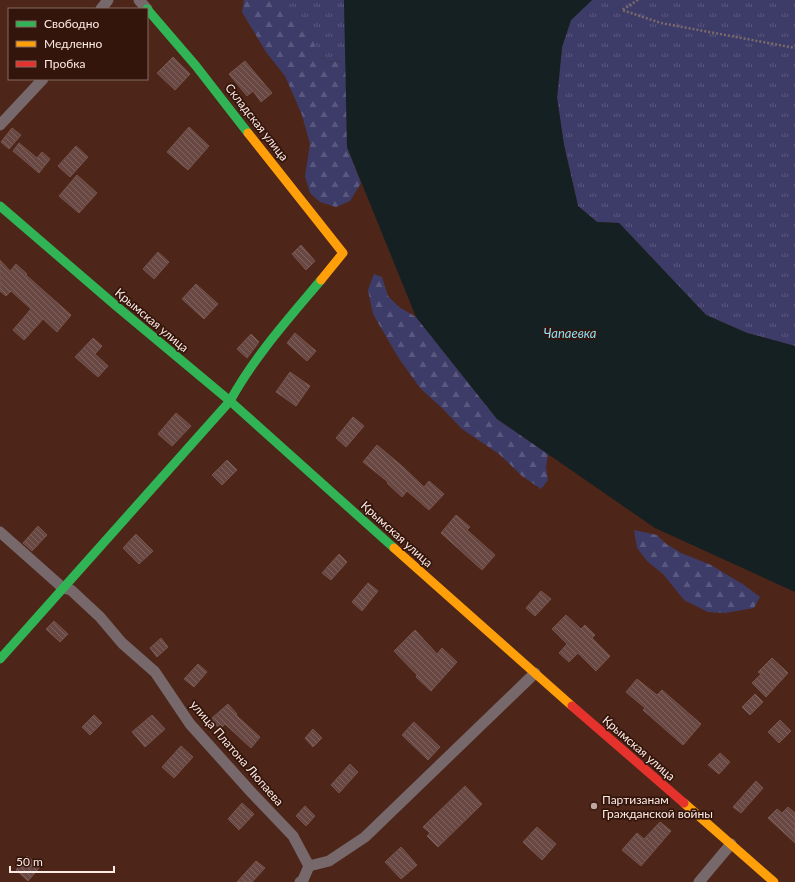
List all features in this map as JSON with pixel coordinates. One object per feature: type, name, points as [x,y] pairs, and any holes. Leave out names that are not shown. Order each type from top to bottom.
[{"type":"street","points":[[102,8],[108,0]]},
{"type":"street","name":"Складская улица","points":[[139,0],[146,8]]},
{"type":"street","name":"Складская улица","points":[[148,10],[196,66],[343,253],[280,330],[240,383],[230,401]]},
{"type":"street","points":[[0,126],[41,80]]},
{"type":"street","name":"Крымская улица","points":[[0,206],[230,401],[535,673],[774,882]]},
{"type":"street","points":[[0,659],[230,401]]},
{"type":"street","name":"улица Платона Люпаева","points":[[0,532],[63,588],[71,590],[100,617],[122,643],[155,672],[190,724],[293,836],[309,866]]},
{"type":"street","points":[[300,882],[303,880],[309,866],[329,860],[366,837],[535,673]]},
{"type":"street","points":[[699,882],[731,844]]},
{"type":"path","points":[[638,0],[622,10],[661,23],[795,48]]},
{"type":"green space","points":[[244,0],[291,0],[286,10],[308,27],[317,54],[324,61],[346,62],[347,147],[361,183],[350,201],[336,207],[320,202],[310,193],[305,176],[310,144],[302,115],[285,76],[266,52],[242,12]]},
{"type":"green space","points":[[291,0],[344,0],[346,62],[324,61],[314,51],[312,35],[285,10]]},
{"type":"green space","points":[[592,0],[795,0],[795,346],[747,333],[706,315],[619,223],[597,222],[578,206],[564,145],[557,98],[562,47],[571,20]]},
{"type":"green space","points":[[374,274],[382,277],[388,296],[399,307],[416,317],[497,419],[548,454],[546,467],[548,480],[541,489],[522,476],[499,454],[462,429],[420,388],[398,357],[373,314],[368,290]]},
{"type":"green space","points":[[634,530],[657,535],[665,543],[681,553],[711,565],[744,585],[760,597],[754,608],[725,613],[708,612],[684,600],[663,574],[648,562],[637,548]]},
{"type":"water","name":"Чапаевка","points":[[344,0],[592,0],[571,20],[562,47],[557,98],[564,145],[578,206],[597,222],[619,223],[706,315],[747,333],[795,346],[795,592],[655,528],[497,419],[416,317],[347,147]]},
{"type":"building","points":[[173,57],[190,74],[175,90],[157,73]]},
{"type":"building","points":[[245,61],[272,93],[261,102],[253,91],[247,96],[229,74]]},
{"type":"building","points":[[189,127],[209,146],[188,170],[167,152]]},
{"type":"building","points":[[12,128],[21,135],[9,149],[1,142]]},
{"type":"building","points":[[19,143],[37,158],[42,152],[50,159],[39,173],[13,151]]},
{"type":"building","points":[[76,146],[88,157],[70,177],[58,166]]},
{"type":"building","points":[[77,175],[97,193],[79,213],[59,196]]},
{"type":"building","points":[[301,245],[315,261],[306,270],[292,254]]},
{"type":"building","points":[[158,252],[169,262],[154,279],[143,269]]},
{"type":"building","points":[[0,260],[10,271],[16,264],[27,274],[26,275],[71,315],[57,332],[43,319],[24,340],[13,330],[31,309],[11,291],[6,296],[0,291]]},
{"type":"building","points":[[196,284],[218,304],[204,319],[182,299]]},
{"type":"building","points":[[295,333],[316,351],[307,361],[287,343]]},
{"type":"building","points":[[251,334],[259,342],[247,358],[237,349]]},
{"type":"building","points":[[93,338],[102,346],[95,354],[108,366],[98,377],[75,357]]},
{"type":"building","points":[[290,372],[310,386],[296,406],[276,392]]},
{"type":"building","points":[[176,413],[191,426],[172,446],[158,434]]},
{"type":"building","points":[[353,417],[364,426],[346,447],[336,438]]},
{"type":"building","points":[[377,445],[424,487],[429,481],[444,494],[429,510],[407,491],[402,497],[387,483],[388,482],[363,462]]},
{"type":"building","points":[[227,460],[237,470],[222,485],[212,475]]},
{"type":"building","points":[[456,515],[470,527],[467,530],[495,555],[482,570],[441,533]]},
{"type":"building","points":[[38,526],[47,535],[32,551],[23,543]]},
{"type":"building","points":[[136,534],[153,551],[139,564],[123,548]]},
{"type":"building","points":[[339,554],[347,562],[331,580],[322,573]]},
{"type":"building","points":[[368,583],[378,591],[362,611],[352,602]]},
{"type":"building","points":[[541,591],[551,599],[535,616],[526,608]]},
{"type":"building","points":[[566,615],[581,629],[585,625],[595,635],[592,638],[610,656],[596,671],[578,653],[569,662],[559,653],[567,644],[552,629]]},
{"type":"building","points":[[54,621],[68,634],[60,642],[46,629]]},
{"type":"building","points":[[415,630],[437,654],[442,648],[457,662],[431,691],[416,677],[417,675],[394,651]]},
{"type":"building","points":[[161,638],[168,647],[157,657],[150,648]]},
{"type":"building","points":[[772,658],[788,673],[766,697],[752,683],[761,674],[758,672]]},
{"type":"building","points":[[198,664],[207,672],[194,687],[184,679]]},
{"type":"building","points":[[637,679],[657,695],[662,690],[701,724],[683,745],[643,710],[645,708],[626,692]]},
{"type":"building","points":[[755,694],[763,702],[750,715],[742,707]]},
{"type":"building","points":[[228,704],[237,714],[236,715],[260,737],[251,748],[225,724],[220,729],[211,719]]},
{"type":"building","points":[[94,715],[102,723],[90,735],[82,727]]},
{"type":"building","points":[[152,715],[165,729],[145,747],[132,732]]},
{"type":"building","points":[[780,720],[791,731],[779,743],[768,732]]},
{"type":"building","points":[[414,722],[440,747],[428,760],[402,735]]},
{"type":"building","points":[[313,729],[322,738],[313,747],[305,738]]},
{"type":"building","points":[[181,746],[193,757],[174,778],[162,767]]},
{"type":"building","points":[[720,753],[730,762],[719,774],[708,765]]},
{"type":"building","points":[[350,764],[358,772],[339,793],[331,785]]},
{"type":"building","points":[[756,781],[763,788],[741,813],[733,807]]},
{"type":"building","points":[[465,786],[482,804],[438,847],[427,836],[430,833],[423,827]]},
{"type":"building","points":[[242,803],[254,814],[239,830],[228,819]]},
{"type":"building","points":[[305,806],[315,816],[306,826],[296,816]]},
{"type":"building","points":[[788,807],[795,813],[795,843],[768,818],[777,809],[782,813]]},
{"type":"building","points":[[660,822],[671,831],[641,866],[622,850],[637,833],[644,839]]},
{"type":"building","points":[[537,827],[556,844],[542,860],[523,842]]},
{"type":"building","points":[[401,847],[417,865],[401,879],[385,862]]},
{"type":"building","points":[[27,856],[40,867],[28,881],[16,870]]},
{"type":"building","points":[[256,861],[265,868],[252,882],[237,882]]},
{"type":"traffic: fast","points":[[148,10],[196,66],[248,133]]},
{"type":"traffic: fast","points":[[0,206],[230,401],[394,548]]},
{"type":"traffic: fast","points":[[0,659],[230,401],[261,353],[284,323],[321,280]]},
{"type":"traffic: slow","points":[[248,133],[343,253],[321,280]]},
{"type":"traffic: slow","points":[[394,548],[572,706]]},
{"type":"traffic: slow","points":[[684,803],[774,882]]},
{"type":"traffic: jam","points":[[572,706],[684,803]]},
{"type":"place","name":"Партизанам Гражданской войны","points":[[594,806]]}]
